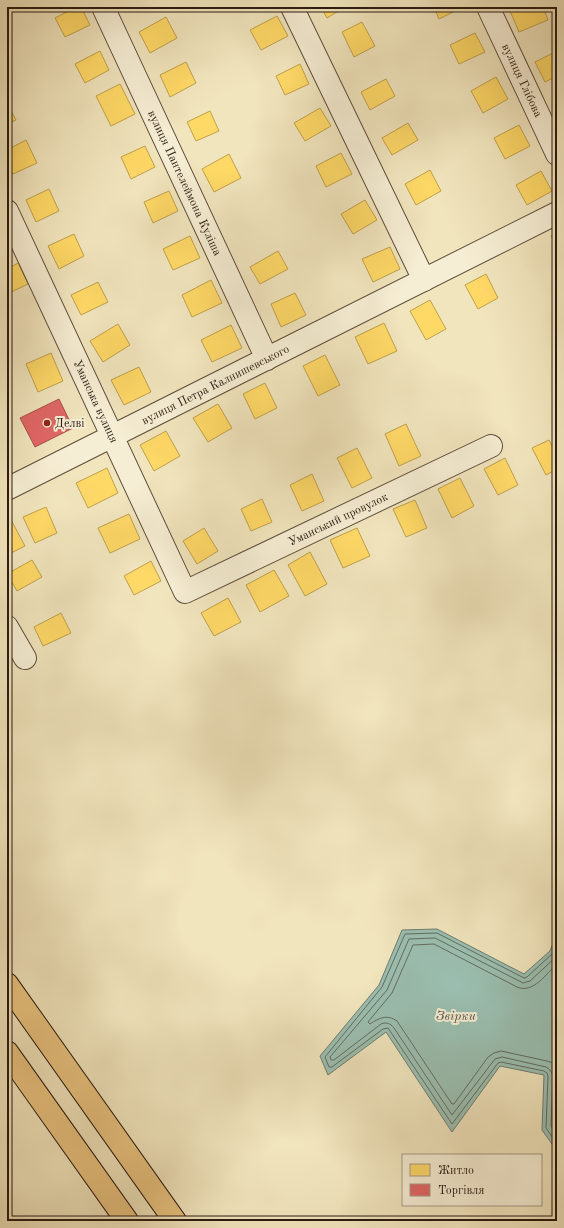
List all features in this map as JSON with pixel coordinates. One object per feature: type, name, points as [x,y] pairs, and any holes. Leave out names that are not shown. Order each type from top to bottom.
[{"type":"highway","points":[[7,984],[175,1221]]},
{"type":"highway","points":[[7,1052],[127,1221]]},
{"type":"street","name":"вулиця Пантелеймона Куліша","points":[[102,7],[267,359]]},
{"type":"street","points":[[292,7],[424,280]]},
{"type":"street","name":"вулиця Глібова","points":[[488,7],[557,154]]},
{"type":"street","name":"Уманська вулиця","points":[[7,211],[185,592]]},
{"type":"street","name":"вулиця Петра Калнишевського","points":[[7,489],[557,212]]},
{"type":"street","name":"Уманський провулок","points":[[185,592],[491,446]]},
{"type":"street","points":[[7,627],[25,658]]},
{"type":"water","name":"Звірки","points":[[437,929],[524,974],[550,951],[557,933],[557,1151],[542,1130],[544,1075],[500,1066],[452,1132],[386,1032],[328,1075],[320,1056],[379,985],[402,930]]},
{"type":"building: Житло","points":[[76,7],[81,7],[90,25],[65,37],[55,18]]},
{"type":"building: Житло","points":[[321,7],[345,7],[327,18]]},
{"type":"building: Житло","points":[[434,7],[463,7],[439,19]]},
{"type":"building: Житло","points":[[521,7],[543,7],[548,20],[519,32],[510,11]]},
{"type":"building: Житло","points":[[277,16],[288,36],[261,50],[250,30]]},
{"type":"building: Житло","points":[[166,17],[177,38],[150,53],[139,32]]},
{"type":"building: Житло","points":[[362,22],[375,46],[354,57],[342,32]]},
{"type":"building: Житло","points":[[475,33],[485,52],[459,64],[450,45]]},
{"type":"building: Житло","points":[[100,51],[109,70],[85,83],[75,64]]},
{"type":"building: Житло","points":[[557,51],[557,76],[545,82],[535,62]]},
{"type":"building: Житло","points":[[186,62],[196,83],[170,97],[160,75]]},
{"type":"building: Житло","points":[[300,64],[309,84],[285,95],[276,76]]},
{"type":"building: Житло","points":[[496,77],[508,99],[483,113],[471,91]]},
{"type":"building: Житло","points":[[386,79],[395,96],[370,110],[361,92]]},
{"type":"building: Житло","points":[[120,84],[135,114],[111,126],[96,96]]},
{"type":"building: Житло","points":[[7,104],[16,120],[7,124]]},
{"type":"building: Житло","points":[[320,108],[331,126],[305,141],[294,123]]},
{"type":"building: Житло","points":[[210,111],[219,131],[196,141],[187,122]]},
{"type":"building: Житло","points":[[408,123],[418,140],[392,155],[382,138]]},
{"type":"building: Житло","points":[[519,125],[530,146],[505,159],[494,138]]},
{"type":"building: Житло","points":[[26,140],[37,163],[13,174],[7,163],[7,150]]},
{"type":"building: Житло","points":[[145,146],[155,167],[131,179],[121,157]]},
{"type":"building: Житло","points":[[341,153],[352,174],[326,187],[316,166]]},
{"type":"building: Житло","points":[[229,154],[241,178],[214,192],[202,169]]},
{"type":"building: Житло","points":[[430,170],[441,191],[416,205],[405,184]]},
{"type":"building: Житло","points":[[541,171],[552,191],[527,205],[516,185]]},
{"type":"building: Житло","points":[[49,189],[59,211],[36,222],[26,200]]},
{"type":"building: Житло","points":[[169,191],[178,211],[153,223],[144,202]]},
{"type":"building: Житло","points":[[365,200],[377,220],[353,234],[341,214]]},
{"type":"building: Житло","points":[[557,233],[557,246],[551,236]]},
{"type":"building: Житло","points":[[74,234],[84,256],[59,269],[48,246]]},
{"type":"building: Житло","points":[[190,236],[200,258],[173,270],[163,249]]},
{"type":"building: Житло","points":[[390,247],[400,269],[373,282],[362,259]]},
{"type":"building: Житло","points":[[278,251],[288,269],[260,284],[250,267]]},
{"type":"building: Житло","points":[[18,263],[28,284],[7,294],[7,269]]},
{"type":"building: Житло","points":[[486,274],[498,298],[478,309],[465,285]]},
{"type":"building: Житло","points":[[211,280],[222,303],[192,317],[182,295]]},
{"type":"building: Житло","points":[[98,282],[108,302],[81,315],[71,295]]},
{"type":"building: Житло","points":[[295,293],[306,315],[281,327],[271,304]]},
{"type":"building: Житло","points":[[430,300],[446,329],[426,340],[410,311]]},
{"type":"building: Житло","points":[[384,323],[397,351],[368,364],[355,337]]},
{"type":"building: Житло","points":[[118,324],[130,345],[103,362],[90,341]]},
{"type":"building: Житло","points":[[231,325],[242,348],[212,362],[201,340]]},
{"type":"building: Житло","points":[[51,353],[63,381],[38,392],[26,364]]},
{"type":"building: Житло","points":[[325,355],[340,385],[318,396],[303,366]]},
{"type":"building: Житло","points":[[139,367],[151,392],[124,405],[111,380]]},
{"type":"building: Житло","points":[[265,383],[277,408],[255,419],[243,394]]},
{"type":"building: Житло","points":[[218,404],[232,428],[208,442],[193,418]]},
{"type":"building: Житло","points":[[406,424],[421,456],[399,466],[385,434]]},
{"type":"building: Житло","points":[[166,431],[180,456],[154,471],[140,445]]},
{"type":"building: Житло","points":[[549,440],[557,456],[557,469],[546,475],[532,448]]},
{"type":"building: Житло","points":[[357,448],[372,478],[352,488],[337,458]]},
{"type":"building: Житло","points":[[505,458],[518,485],[498,495],[484,469]]},
{"type":"building: Житло","points":[[107,468],[118,493],[88,508],[76,483]]},
{"type":"building: Житло","points":[[312,474],[324,501],[302,511],[290,485]]},
{"type":"building: Житло","points":[[460,478],[474,506],[452,518],[438,489]]},
{"type":"building: Житло","points":[[262,499],[272,522],[251,531],[241,509]]},
{"type":"building: Житло","points":[[415,500],[427,528],[406,537],[393,509]]},
{"type":"building: Житло","points":[[46,507],[57,533],[35,543],[23,517]]},
{"type":"building: Житло","points":[[129,514],[140,539],[110,553],[98,528]]},
{"type":"building: Житло","points":[[9,516],[25,546],[7,555],[7,517]]},
{"type":"building: Житло","points":[[204,528],[218,551],[197,564],[183,541]]},
{"type":"building: Житло","points":[[357,528],[370,556],[343,568],[330,540]]},
{"type":"building: Житло","points":[[310,552],[327,584],[305,596],[288,565]]},
{"type":"building: Житло","points":[[32,560],[42,577],[17,591],[7,574]]},
{"type":"building: Житло","points":[[151,561],[161,581],[134,595],[124,576]]},
{"type":"building: Житло","points":[[274,570],[289,596],[260,612],[246,585]]},
{"type":"building: Житло","points":[[228,598],[241,622],[214,636],[201,613]]},
{"type":"building: Житло","points":[[61,613],[71,633],[43,646],[34,627]]},
{"type":"building: Торгівля","name":"Делві","points":[[59,399],[73,428],[35,447],[20,418]]},
{"type":"place","name":"Делві","points":[[47,423]]}]
